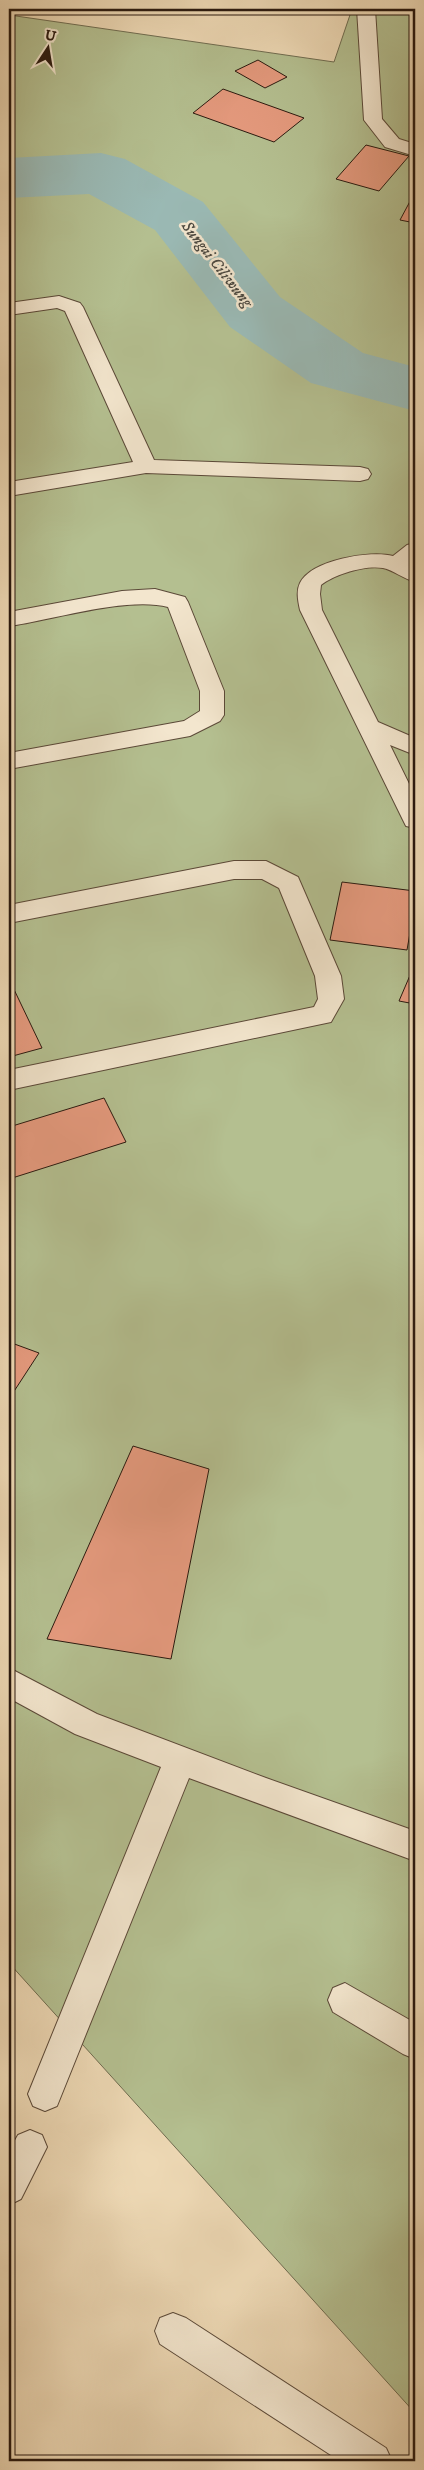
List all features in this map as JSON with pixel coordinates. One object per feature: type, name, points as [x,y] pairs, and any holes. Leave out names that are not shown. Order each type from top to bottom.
[{"type":"street","points":[[366,9],[372,120],[392,142],[415,150]]},
{"type":"street","points":[[9,309],[59,302],[73,307],[83,325],[146,466]]},
{"type":"street","points":[[9,489],[146,466],[360,474]]},
{"type":"street","points":[[415,550],[405,571],[384,561],[348,566],[318,576],[309,587],[311,610],[415,820]]},
{"type":"street","points":[[9,618],[122,598],[155,596],[177,602],[212,691],[212,715],[190,728],[9,761]]},
{"type":"street","points":[[369,727],[415,747]]},
{"type":"street","points":[[9,914],[234,870],[266,870],[290,883],[328,976],[330,999],[322,1015],[9,1080]]},
{"type":"street","points":[[9,1682],[86,1724],[415,1846]]},
{"type":"street","points":[[45,2094],[180,1760]]},
{"type":"street","points":[[345,2000],[415,2042]]},
{"type":"street","points":[[9,2187],[30,2147]]},
{"type":"street","points":[[173,2331],[373,2461]]},
{"type":"green space","points":[[352,9],[415,9],[415,2413],[9,1963],[9,15],[334,62]]},
{"type":"building","points":[[258,60],[287,77],[265,88],[235,71]]},
{"type":"building","points":[[223,89],[304,118],[274,142],[193,113]]},
{"type":"building","points":[[366,145],[409,156],[379,191],[336,179]]},
{"type":"building","points":[[415,192],[415,223],[400,220]]},
{"type":"building","points":[[342,882],[415,891],[415,904],[407,950],[330,940]]},
{"type":"building","points":[[411,973],[415,974],[415,1004],[399,1001]]},
{"type":"building","points":[[9,979],[42,1048],[9,1057]]},
{"type":"building","points":[[104,1098],[126,1142],[9,1179],[9,1127]]},
{"type":"building","points":[[9,1342],[39,1353],[9,1399]]},
{"type":"building","points":[[133,1446],[209,1469],[171,1659],[47,1639]]},
{"type":"waterway","name":"Sungai Ciliwung","points":[[9,178],[101,173],[179,216],[255,312],[337,368],[415,389]]}]
